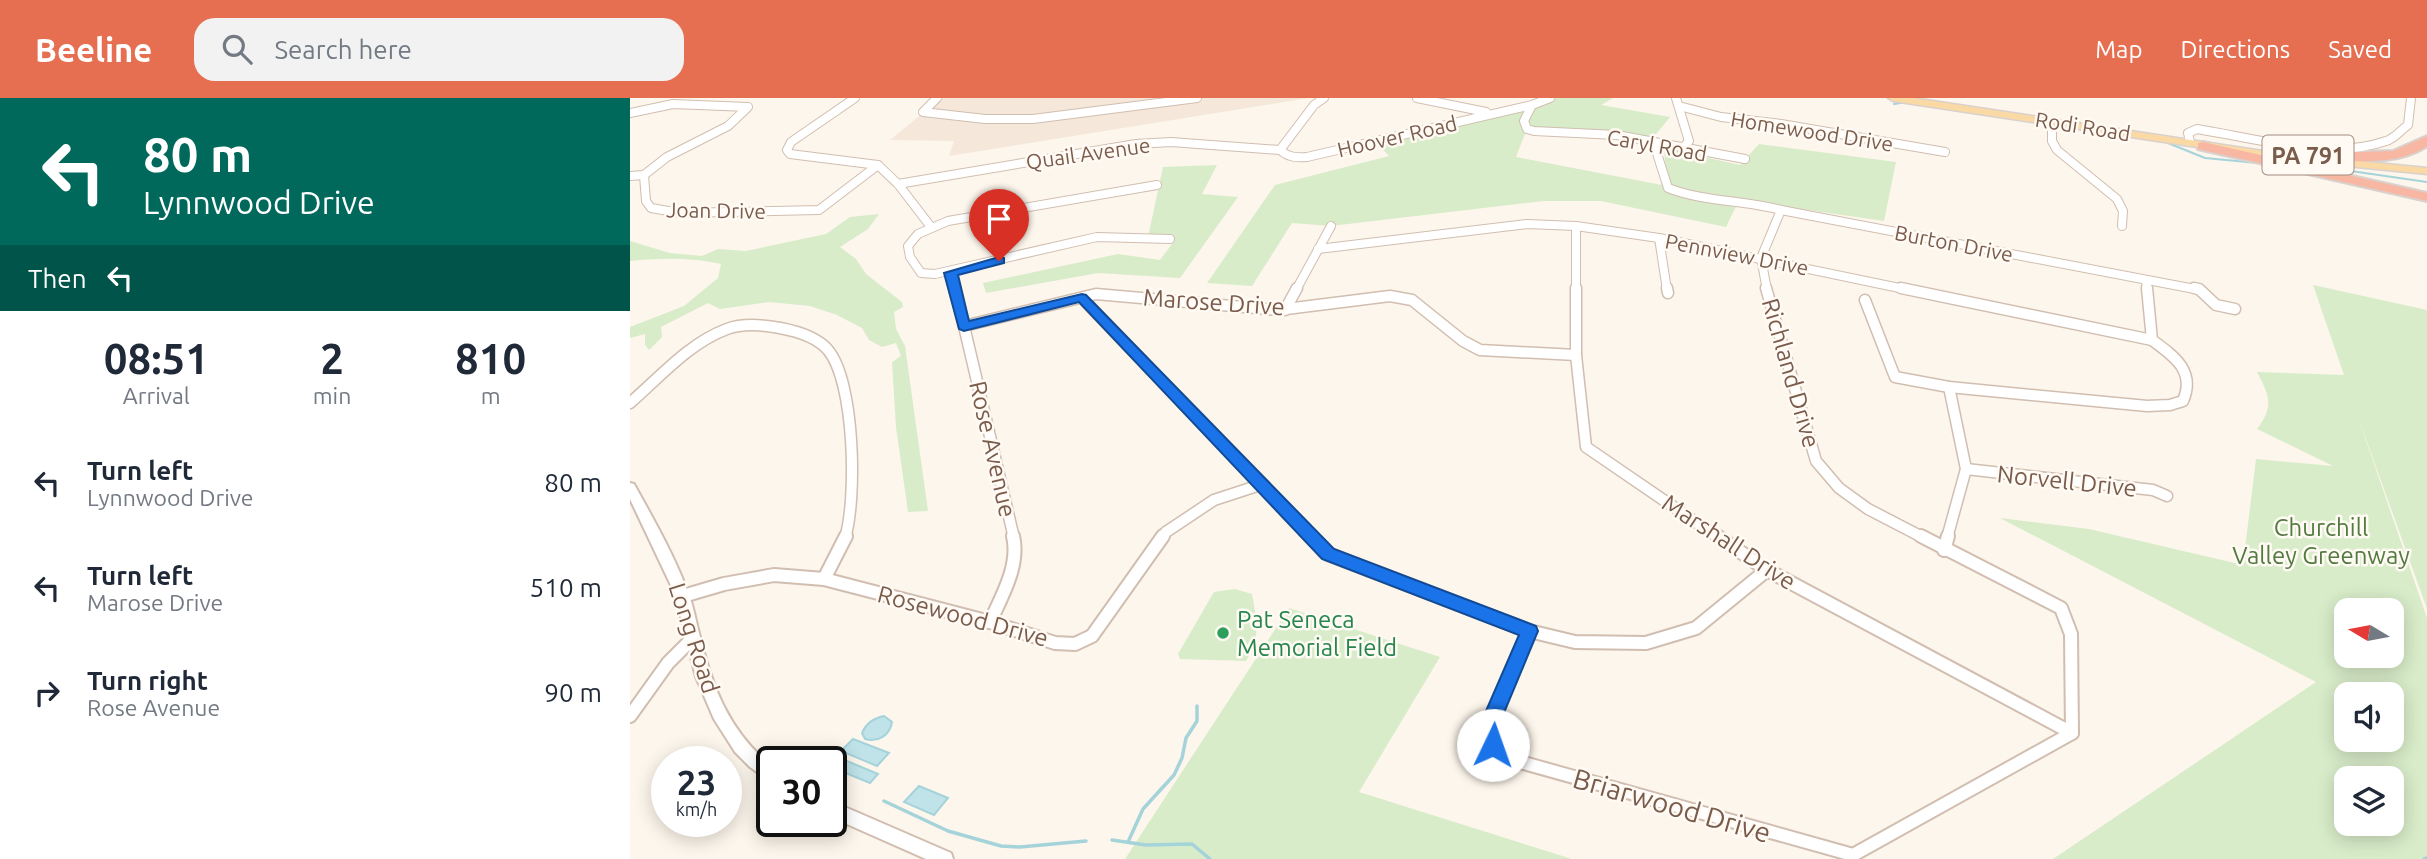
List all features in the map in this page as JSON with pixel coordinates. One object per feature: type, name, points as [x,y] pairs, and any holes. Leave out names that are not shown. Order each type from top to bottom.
[{"type":"highway","points":[[2328,157],[2398,153],[2415,148],[2427,140]]},
{"type":"highway","points":[[2196,144],[2427,197]]},
{"type":"main road","name":"Rodi Road","points":[[1893,98],[2318,161],[2427,171]]},
{"type":"main road","name":"Rodi Road","points":[[2196,144],[2427,166]]},
{"type":"street","name":"Joan Drive","points":[[757,98],[734,124],[721,134],[667,157],[644,175],[646,201],[651,208],[680,213],[819,210],[878,165]]},
{"type":"street","points":[[855,98],[791,142],[787,150],[790,154],[878,165],[898,184],[931,227]]},
{"type":"street","points":[[937,98],[923,112],[999,119],[1070,117],[1197,98]]},
{"type":"street","points":[[1282,153],[1314,106],[1324,98]]},
{"type":"street","points":[[1417,98],[1492,113]]},
{"type":"street","name":"Hoover Road","points":[[1282,153],[1293,158],[1307,157],[1532,106],[1550,98]]},
{"type":"street","points":[[2196,144],[2188,133],[2197,129],[2326,148],[2380,147],[2398,140],[2410,129],[2414,110],[2411,98]]},
{"type":"street","points":[[630,113],[641,107],[669,101],[748,107]]},
{"type":"street","points":[[1678,102],[1689,141],[1683,148]]},
{"type":"street","name":"Homewood Drive","points":[[1678,102],[1721,117],[1781,124],[1945,152]]},
{"type":"street","name":"Caryl Road","points":[[1532,106],[1524,117],[1527,129],[1552,133],[1617,135],[1745,159]]},
{"type":"street","points":[[2052,122],[2054,146],[2064,158],[2117,199],[2122,207],[2122,226]]},
{"type":"street","name":"Quail Avenue","points":[[898,184],[1136,144],[1171,142],[1282,153]]},
{"type":"street","name":"Burton Drive","points":[[1654,144],[1668,188],[1688,196],[1752,202],[2199,289],[2216,305],[2235,309]]},
{"type":"street","points":[[630,176],[644,175]]},
{"type":"street","points":[[1157,185],[973,215],[931,227],[918,234],[908,246],[910,257],[921,273],[951,273],[1097,237],[1170,239]]},
{"type":"street","points":[[1761,258],[1781,209]]},
{"type":"street","name":"Pennview Drive","points":[[1318,249],[1527,224],[1576,226],[1659,238],[1761,258],[2152,340]]},
{"type":"street","points":[[1285,310],[1331,226]]},
{"type":"street","name":"Marshall Drive","points":[[1576,226],[1576,355],[1586,447],[1767,570],[2072,733]]},
{"type":"street","points":[[1659,238],[1668,293]]},
{"type":"street","name":"Richland Drive","points":[[1761,258],[1767,292],[1816,461],[1839,488],[1868,509],[2061,608],[2071,635],[2072,733]]},
{"type":"street","name":"Rose Avenue","points":[[951,273],[1016,547],[1015,562],[990,622]]},
{"type":"street","points":[[1866,300],[1895,377],[1949,387],[2147,406],[2170,405],[2183,401],[2190,389],[2188,374],[2175,358],[2152,340],[2146,280]]},
{"type":"street","name":"Marose Drive","points":[[964,326],[1107,294],[1285,310],[1381,296],[1412,300],[1463,341],[1480,350],[1576,355]]},
{"type":"street","points":[[1082,298],[1328,554],[1529,631],[1575,642],[1646,643],[1696,628],[1767,570]]},
{"type":"street","points":[[630,403],[692,352],[728,329],[757,325],[786,329],[812,339],[828,351],[841,374],[848,418],[853,492],[847,533],[824,579]]},
{"type":"street","points":[[1944,550],[1966,470],[1949,387]]},
{"type":"street","name":"Norvell Drive","points":[[1966,470],[2153,490],[2167,496]]},
{"type":"street","name":"Rosewood Drive","points":[[683,596],[724,584],[774,575],[824,579],[990,622],[1055,643],[1075,643],[1092,636],[1166,532],[1214,500],[1263,484]]},
{"type":"street","name":"Long Road","points":[[630,488],[654,532],[683,596],[705,680],[728,734],[756,764]]},
{"type":"street","name":"Briarwood Drive","points":[[1529,631],[1489,727],[1493,745],[1513,760],[1853,855],[2072,733]]},
{"type":"street","points":[[630,716],[668,663],[692,638]]},
{"type":"street","points":[[847,816],[945,859]]},
{"type":"shaded area","points":[[941,98],[1309,98],[949,156],[954,141],[890,140]]},
{"type":"green space","points":[[1549,98],[1613,98],[1601,105],[1670,117],[1649,143],[1527,129],[1516,157],[1667,186],[1664,148],[1740,165],[1759,144],[1896,162],[1884,221],[1739,200],[1726,227],[1601,201],[1544,201],[1331,226],[1292,223],[1252,286],[1207,283],[1275,185],[1389,156],[1378,144]]},
{"type":"green space","points":[[1217,165],[1202,194],[1238,197],[1180,278],[1098,273],[986,293],[983,283],[1118,254],[1160,260],[1175,240],[1148,237],[1163,167]]},
{"type":"green space","points":[[879,214],[868,229],[840,247],[856,259],[866,274],[902,302],[903,307],[894,312],[896,329],[905,346],[928,511],[908,512],[896,427],[892,362],[901,356],[896,343],[882,347],[869,340],[862,328],[837,315],[810,306],[769,302],[720,309],[708,303],[661,327],[662,337],[649,350],[645,345],[645,334],[630,338],[630,327],[684,306],[718,278],[721,264],[676,259],[630,261],[630,241],[670,253],[702,256],[718,249],[746,251],[826,234],[850,217]]},
{"type":"green space","name":"Churchill Valley Greenway","points":[[2313,285],[2427,310],[2427,609],[2357,414],[2427,618],[2427,859],[2053,859],[2316,682],[2000,518],[2089,529],[2243,565],[2256,459],[2333,466],[2257,429],[2266,414],[2268,401],[2257,372],[2344,375]]},
{"type":"green space","name":"Pat Seneca Memorial Field","points":[[1235,589],[1252,594],[1255,612],[1256,636],[1246,661],[1180,659],[1178,654],[1214,592]]},
{"type":"green space","points":[[1289,608],[1440,657],[1359,792],[1572,859],[1125,859]]},
{"type":"water","points":[[884,716],[892,722],[886,734],[879,739],[865,739],[862,733],[866,726]]},
{"type":"water","points":[[853,739],[889,753],[877,766],[847,754],[846,746]]},
{"type":"water","points":[[847,761],[878,774],[870,783],[847,774]]},
{"type":"water","points":[[919,786],[948,798],[934,815],[904,802]]},
{"type":"waterway","points":[[1916,99],[1924,100]]},
{"type":"waterway","points":[[1894,104],[1907,102]]},
{"type":"waterway","points":[[2168,143],[2205,158],[2268,164]]},
{"type":"waterway","points":[[2323,167],[2427,182]]},
{"type":"waterway","points":[[1128,842],[1143,809],[1174,775],[1182,758],[1186,738],[1197,721],[1197,706]]},
{"type":"waterway","points":[[884,801],[948,831],[1001,846],[1020,847],[1086,841]]},
{"type":"waterway","points":[[1112,840],[1146,845],[1192,844],[1210,859]]},
{"type":"place","name":"Pat Seneca Memorial Field","points":[[1223,633]]},
{"type":"route","points":[[999,261],[951,273],[964,326],[1082,298],[1328,554],[1529,631],[1489,727],[1493,745]]}]
